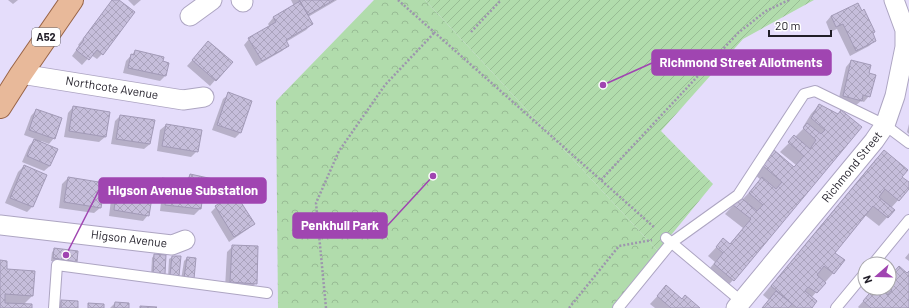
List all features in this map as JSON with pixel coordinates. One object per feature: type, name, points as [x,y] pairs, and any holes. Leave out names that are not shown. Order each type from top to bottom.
[{"type":"main road","name":"A52","points":[[0,107],[20,74],[72,0]]},
{"type":"street","points":[[190,16],[212,0]]},
{"type":"street","name":"Richmond Street","points":[[738,305],[870,147],[885,125],[895,96],[907,47],[905,30],[894,0]]},
{"type":"street","name":"Northcote Avenue","points":[[20,74],[183,100],[204,97]]},
{"type":"street","name":"Higson Avenue","points":[[0,225],[172,245],[185,240]]},
{"type":"lane","points":[[618,308],[668,240],[738,195],[804,94],[815,91],[885,125],[909,143]]},
{"type":"lane","points":[[880,256],[909,220]]},
{"type":"lane","points":[[668,240],[738,305]]},
{"type":"lane","points":[[54,308],[57,265],[267,293]]},
{"type":"lane","points":[[836,308],[857,283]]},
{"type":"path","points":[[398,0],[668,240]]},
{"type":"path","points":[[471,32],[501,0]]},
{"type":"path","points":[[601,180],[738,33],[766,11],[789,0]]},
{"type":"path","points":[[326,308],[316,203],[340,151],[385,84],[435,32]]},
{"type":"path","points":[[568,308],[619,246],[668,240]]},
{"type":"green space","points":[[374,0],[425,0],[658,251],[612,308],[278,308],[276,101]]},
{"type":"green space","points":[[425,0],[814,0],[743,39],[661,131],[713,184],[658,251]]},
{"type":"building","points":[[112,0],[119,0],[135,12],[103,55],[97,50],[89,60],[76,50]]},
{"type":"building","points":[[299,0],[334,0],[308,15]]},
{"type":"building","points":[[300,1],[313,24],[286,40],[289,46],[262,61],[248,38],[276,22],[273,17]]},
{"type":"building","points":[[858,3],[862,11],[864,9],[875,32],[873,33],[876,41],[856,51],[843,24],[836,27],[831,16]]},
{"type":"building","points":[[208,41],[233,62],[216,81],[192,60]]},
{"type":"building","points":[[135,50],[164,57],[163,61],[169,63],[166,76],[128,68],[131,54],[134,55]]},
{"type":"building","points":[[851,60],[871,65],[869,73],[876,75],[870,97],[863,95],[862,101],[843,96]]},
{"type":"building","points":[[228,92],[252,101],[241,133],[217,125]]},
{"type":"building","points":[[819,104],[838,114],[841,110],[862,127],[734,281],[714,264],[723,253],[716,247],[723,238],[730,244],[751,219],[733,205],[740,197],[757,211],[763,205],[749,193],[762,177],[776,189],[782,182],[762,165],[774,150],[794,167],[804,156],[788,142],[794,135],[810,149],[816,140],[803,128],[807,123],[821,134],[825,130],[811,118]]},
{"type":"building","points":[[73,106],[110,112],[106,137],[69,131]]},
{"type":"building","points":[[36,109],[62,118],[55,139],[29,130]]},
{"type":"building","points":[[120,115],[155,120],[150,144],[116,139]]},
{"type":"building","points":[[166,124],[202,130],[198,152],[162,146]]},
{"type":"building","points":[[34,139],[58,149],[50,166],[27,156]]},
{"type":"building","points":[[884,150],[908,170],[902,177],[909,182],[909,189],[899,201],[885,189],[879,197],[895,210],[888,218],[873,206],[835,253],[845,260],[834,274],[824,266],[817,275],[826,283],[817,293],[808,287],[805,291],[817,301],[812,308],[797,308],[771,286]]},
{"type":"building","points":[[24,165],[47,175],[33,207],[10,198]]},
{"type":"building","points":[[190,174],[213,179],[212,195],[203,195],[201,209],[165,205],[167,188],[162,188],[162,178],[188,182]]},
{"type":"building","points":[[68,177],[105,183],[101,208],[64,202]]},
{"type":"building","points":[[117,186],[153,191],[149,216],[114,210]]},
{"type":"building","points":[[235,193],[255,224],[234,237],[215,206]]},
{"type":"building","points":[[232,245],[258,246],[257,284],[230,282]]},
{"type":"building","points":[[54,248],[78,251],[77,262],[53,258]]},
{"type":"building","points":[[154,254],[166,255],[165,274],[153,274]]},
{"type":"building","points":[[172,256],[181,256],[179,276],[170,275]]},
{"type":"building","points":[[187,257],[196,258],[194,279],[184,278]]},
{"type":"building","points":[[0,260],[7,261],[7,269],[35,271],[33,296],[5,294],[5,303],[32,304],[32,308],[0,308]]},
{"type":"building","points":[[899,266],[907,273],[909,271],[909,308],[871,308],[863,301],[867,296],[897,296],[897,268]]},
{"type":"building","points":[[666,285],[682,299],[685,295],[700,308],[671,308],[657,296]]},
{"type":"building","points":[[776,291],[792,304],[788,308],[762,308]]},
{"type":"building","points":[[61,300],[78,301],[78,308],[61,308]]},
{"type":"building","points":[[115,302],[129,303],[129,308],[114,308]]},
{"type":"building","points":[[88,303],[104,304],[104,308],[88,308]]},
{"type":"building","points":[[140,306],[157,307],[140,308]]},
{"type":"place","name":"Richmond Street Allotments","points":[[603,85]]},
{"type":"place","name":"Penkhull Park","points":[[433,176]]},
{"type":"place","name":"Higson Avenue Substation","points":[[66,255]]}]
